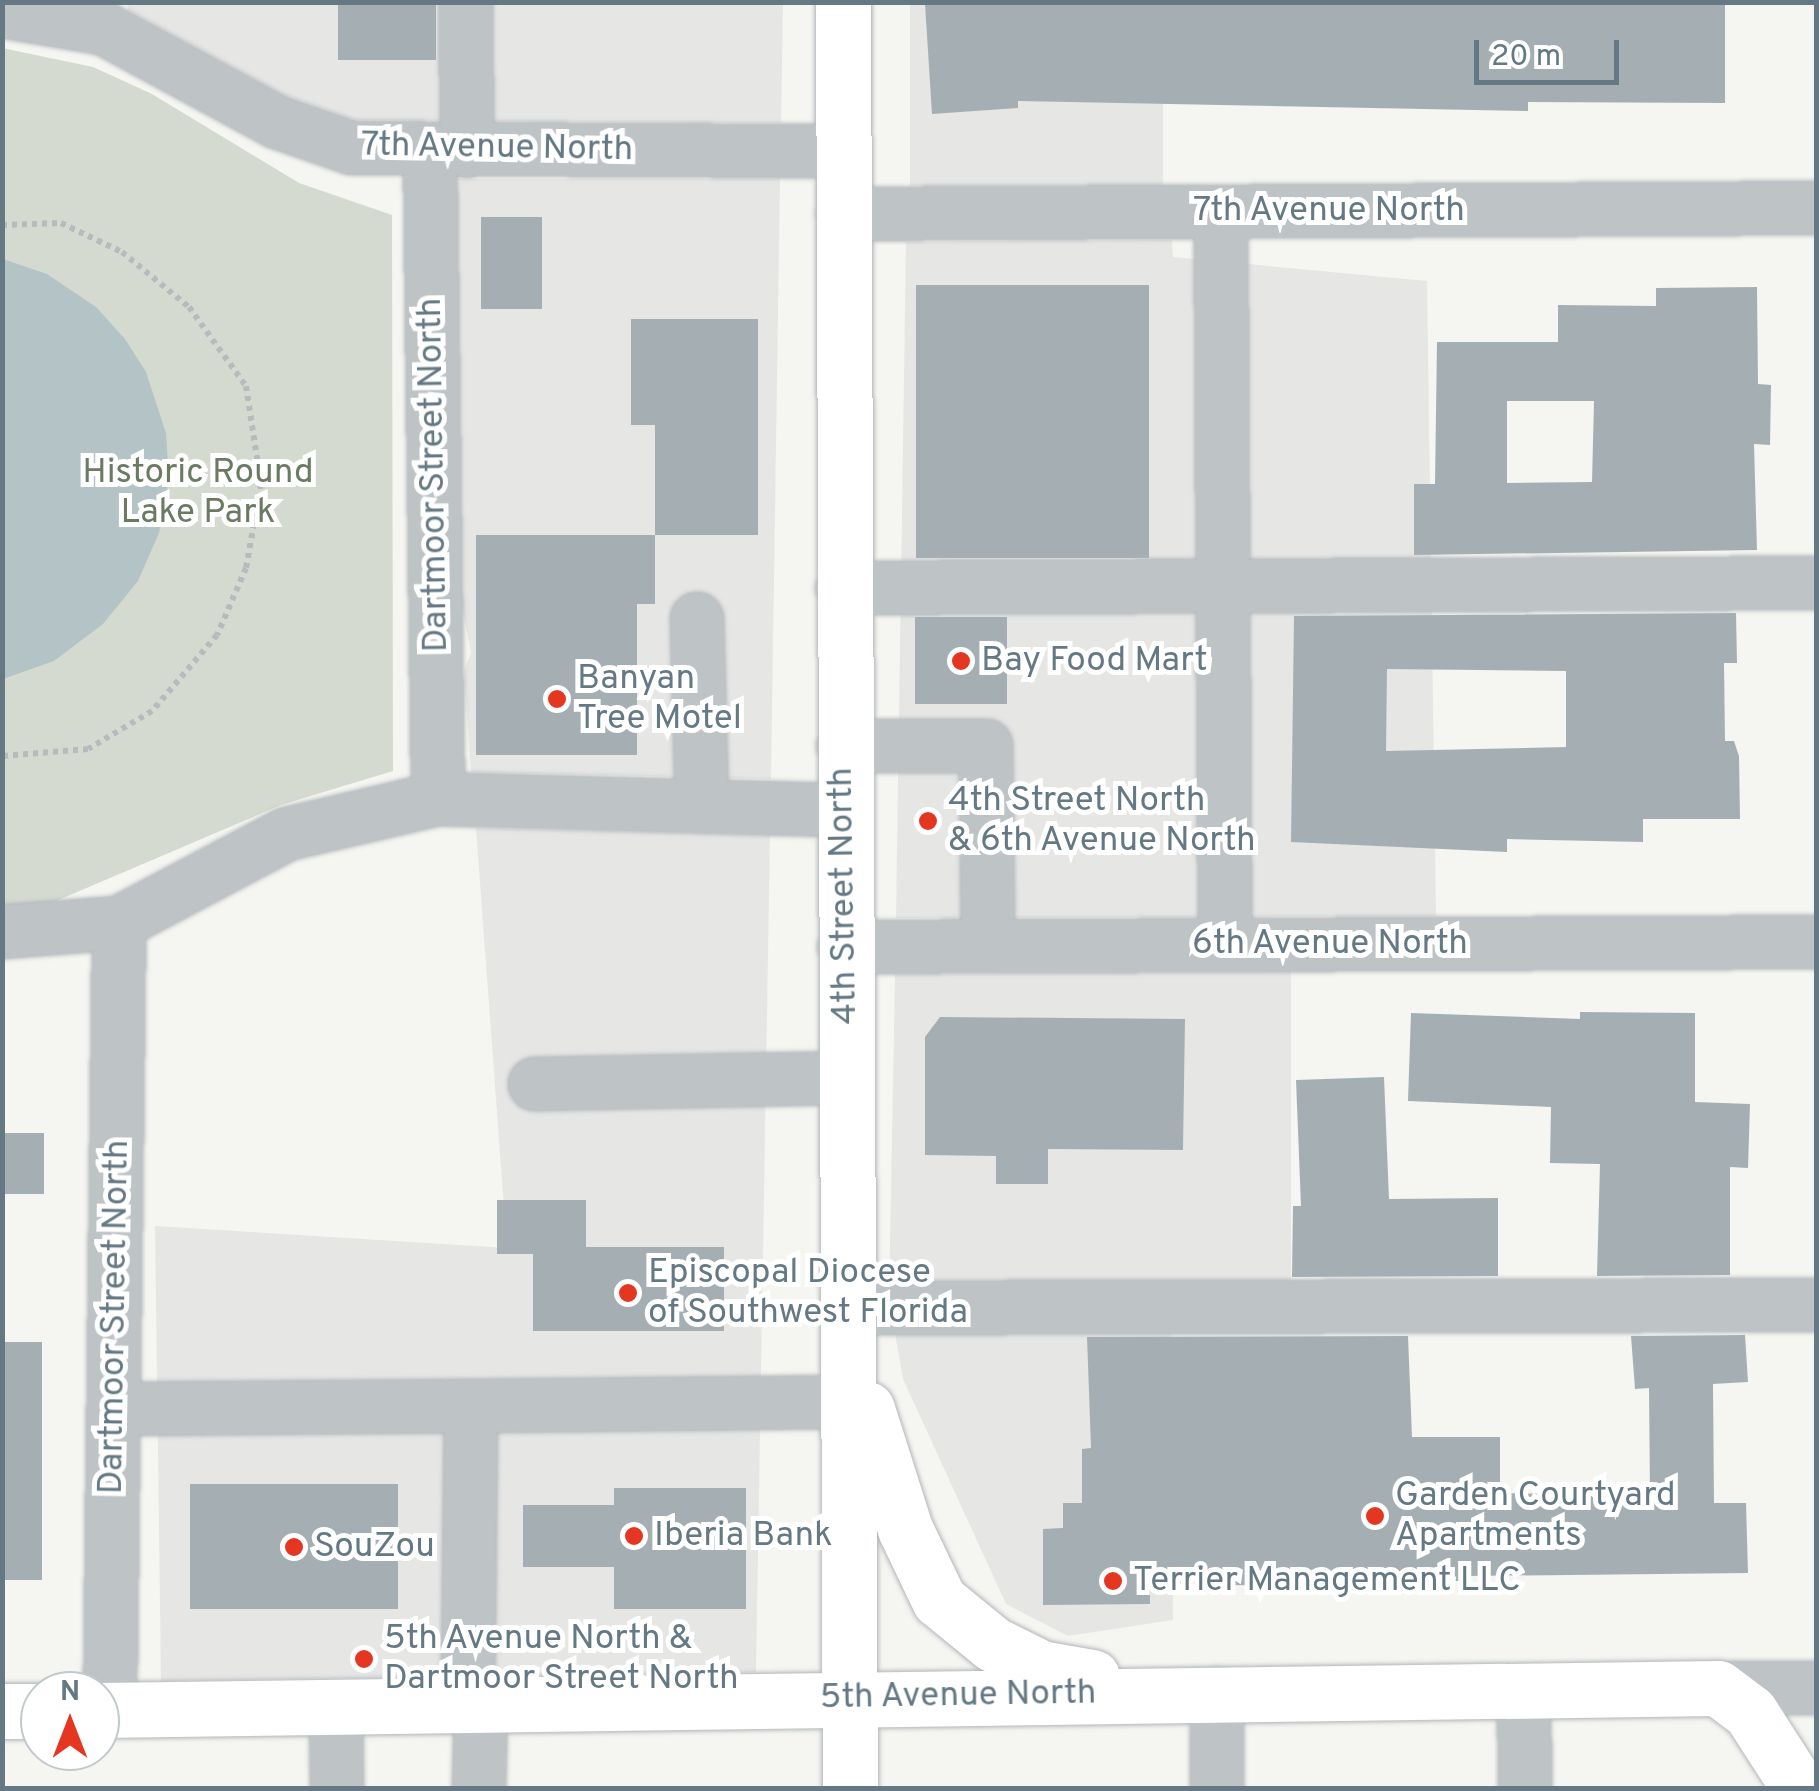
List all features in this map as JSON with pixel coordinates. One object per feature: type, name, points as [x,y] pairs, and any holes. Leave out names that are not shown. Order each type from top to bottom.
[{"type":"main road","name":"4th Street North","points":[[843,2],[842,588],[851,1355],[850,1788]]},
{"type":"main road","points":[[851,1355],[905,1530],[939,1600],[993,1644],[1041,1668],[1196,1692]]},
{"type":"main road","points":[[1718,1688],[1750,1712],[1799,1788]]},
{"type":"main road","name":"5th Avenue North","points":[[120,1710],[1196,1692],[1718,1688]]},
{"type":"street","name":"Dartmoor Street North","points":[[438,799],[449,150],[466,2]]},
{"type":"street","name":"7th Avenue North","points":[[2,11],[103,15],[277,122],[352,148],[841,150]]},
{"type":"street","name":"7th Avenue North","points":[[842,214],[1816,208]]},
{"type":"street","points":[[1221,212],[1224,945]]},
{"type":"street","points":[[842,588],[1816,583]]},
{"type":"street","points":[[697,619],[702,806]]},
{"type":"street","points":[[843,746],[986,746],[988,946]]},
{"type":"street","points":[[2,932],[119,923],[287,834],[438,799],[843,810]]},
{"type":"street","name":"Dartmoor Street North","points":[[106,1671],[114,1409],[119,923]]},
{"type":"street","name":"6th Avenue North","points":[[844,947],[1816,942]]},
{"type":"street","points":[[535,1084],[846,1078]]},
{"type":"street","points":[[114,1409],[472,1406],[851,1355],[1816,1305]]},
{"type":"street","points":[[472,1406],[474,1704],[479,1788]]},
{"type":"street","name":"5th Avenue North","points":[[1718,1688],[1816,1688]]},
{"type":"street","points":[[1524,1690],[1525,1788]]},
{"type":"street","points":[[1196,1692],[1217,1788]]},
{"type":"street","points":[[336,1707],[337,1788]]},
{"type":"path","points":[[2,225],[61,223],[122,252],[188,307],[246,386],[261,484],[246,568],[217,635],[152,710],[88,749],[2,756]]},
{"type":"shaded area","points":[[127,3],[783,3],[781,123],[356,120],[285,95],[128,10]]},
{"type":"shaded area","points":[[910,3],[1163,3],[1163,186],[910,186]]},
{"type":"shaded area","points":[[455,179],[780,179],[771,779],[471,772],[464,671],[471,653],[460,596]]},
{"type":"shaded area","points":[[1172,240],[1173,257],[1427,281],[1436,916],[896,918],[906,242]]},
{"type":"shaded area","points":[[3,259],[47,274],[96,307],[125,339],[146,372],[166,433],[169,480],[159,533],[138,581],[103,624],[54,661],[3,679]]},
{"type":"shaded area","points":[[476,828],[770,835],[756,1672],[161,1681],[155,1226],[507,1248]]},
{"type":"shaded area","points":[[1291,971],[1291,1291],[1171,1289],[1173,1620],[1068,1636],[1006,1604],[903,1379],[889,1299],[895,974]]},
{"type":"green space","name":"Historic Round Lake Park","points":[[2,48],[93,67],[152,94],[299,183],[392,215],[393,771],[281,805],[42,907],[2,907]]},
{"type":"building","points":[[338,2],[436,2],[436,60],[338,60]]},
{"type":"building","points":[[1725,2],[1725,103],[1528,102],[1528,111],[1018,101],[1018,108],[932,114],[925,4]]},
{"type":"building","points":[[481,217],[542,217],[542,309],[481,309]]},
{"type":"building","points":[[916,285],[1149,285],[1149,558],[916,558]]},
{"type":"building","points":[[1757,287],[1758,384],[1771,385],[1770,445],[1754,444],[1757,550],[1414,555],[1414,484],[1435,484],[1437,342],[1558,342],[1558,305],[1656,306],[1656,288]],"holes":[[[1507,401],[1594,401],[1592,482],[1507,483]]]},
{"type":"building","points":[[631,319],[758,319],[758,535],[655,535],[655,425],[631,425]]},
{"type":"building","name":"Banyan Tree Motel","points":[[476,535],[655,535],[655,604],[637,604],[637,755],[476,755]]},
{"type":"building","points":[[1736,613],[1737,663],[1724,663],[1725,741],[1734,741],[1739,756],[1740,819],[1643,819],[1643,842],[1507,839],[1507,852],[1291,842],[1294,616]],"holes":[[[1387,669],[1566,671],[1566,747],[1386,751]]]},
{"type":"building","name":"Bay Food Mart","points":[[915,617],[1007,617],[1007,704],[915,704]]},
{"type":"building","points":[[1580,1012],[1695,1013],[1695,1102],[1750,1104],[1748,1168],[1730,1167],[1730,1275],[1597,1276],[1600,1164],[1550,1163],[1551,1107],[1408,1101],[1411,1013],[1580,1019]]},
{"type":"building","points":[[940,1017],[1185,1019],[1183,1150],[1048,1149],[1048,1184],[996,1184],[996,1156],[925,1155],[925,1037]]},
{"type":"building","points":[[1384,1077],[1389,1199],[1498,1198],[1498,1276],[1292,1277],[1293,1206],[1301,1206],[1296,1080]]},
{"type":"building","points":[[2,1133],[44,1133],[44,1194],[2,1194]]},
{"type":"building","name":"Episcopal Diocese of Southwest Florida","points":[[497,1200],[586,1200],[586,1247],[724,1247],[724,1331],[533,1331],[533,1254],[497,1254]]},
{"type":"building","points":[[1745,1335],[1748,1382],[1713,1384],[1714,1503],[1746,1503],[1748,1573],[1466,1576],[1466,1581],[1390,1581],[1390,1587],[1150,1584],[1150,1604],[1043,1605],[1043,1529],[1063,1528],[1063,1503],[1082,1503],[1082,1449],[1091,1448],[1087,1337],[1408,1336],[1412,1437],[1500,1437],[1500,1493],[1650,1496],[1649,1388],[1635,1389],[1631,1336]]},
{"type":"building","points":[[2,1342],[42,1342],[42,1580],[2,1580]]},
{"type":"building","name":"SouZou","points":[[190,1484],[398,1484],[398,1609],[190,1609]]},
{"type":"building","name":"Iberia Bank","points":[[614,1488],[746,1488],[746,1609],[614,1609],[614,1567],[523,1567],[523,1505],[614,1505]]},
{"type":"place","name":"Bay Food Mart","points":[[961,661]]},
{"type":"place","name":"Banyan Tree Motel","points":[[557,699]]},
{"type":"place","name":"4th Street North & 6th Avenue North","points":[[928,821]]},
{"type":"place","name":"Episcopal Diocese of Southwest Florida","points":[[628,1293]]},
{"type":"place","name":"Garden Courtyard Apartments","points":[[1375,1516]]},
{"type":"place","name":"Iberia Bank","points":[[634,1536]]},
{"type":"place","name":"SouZou","points":[[294,1547]]},
{"type":"place","name":"Terrier Management LLC","points":[[1113,1581]]},
{"type":"place","name":"5th Avenue North & Dartmoor Street North","points":[[364,1659]]}]
